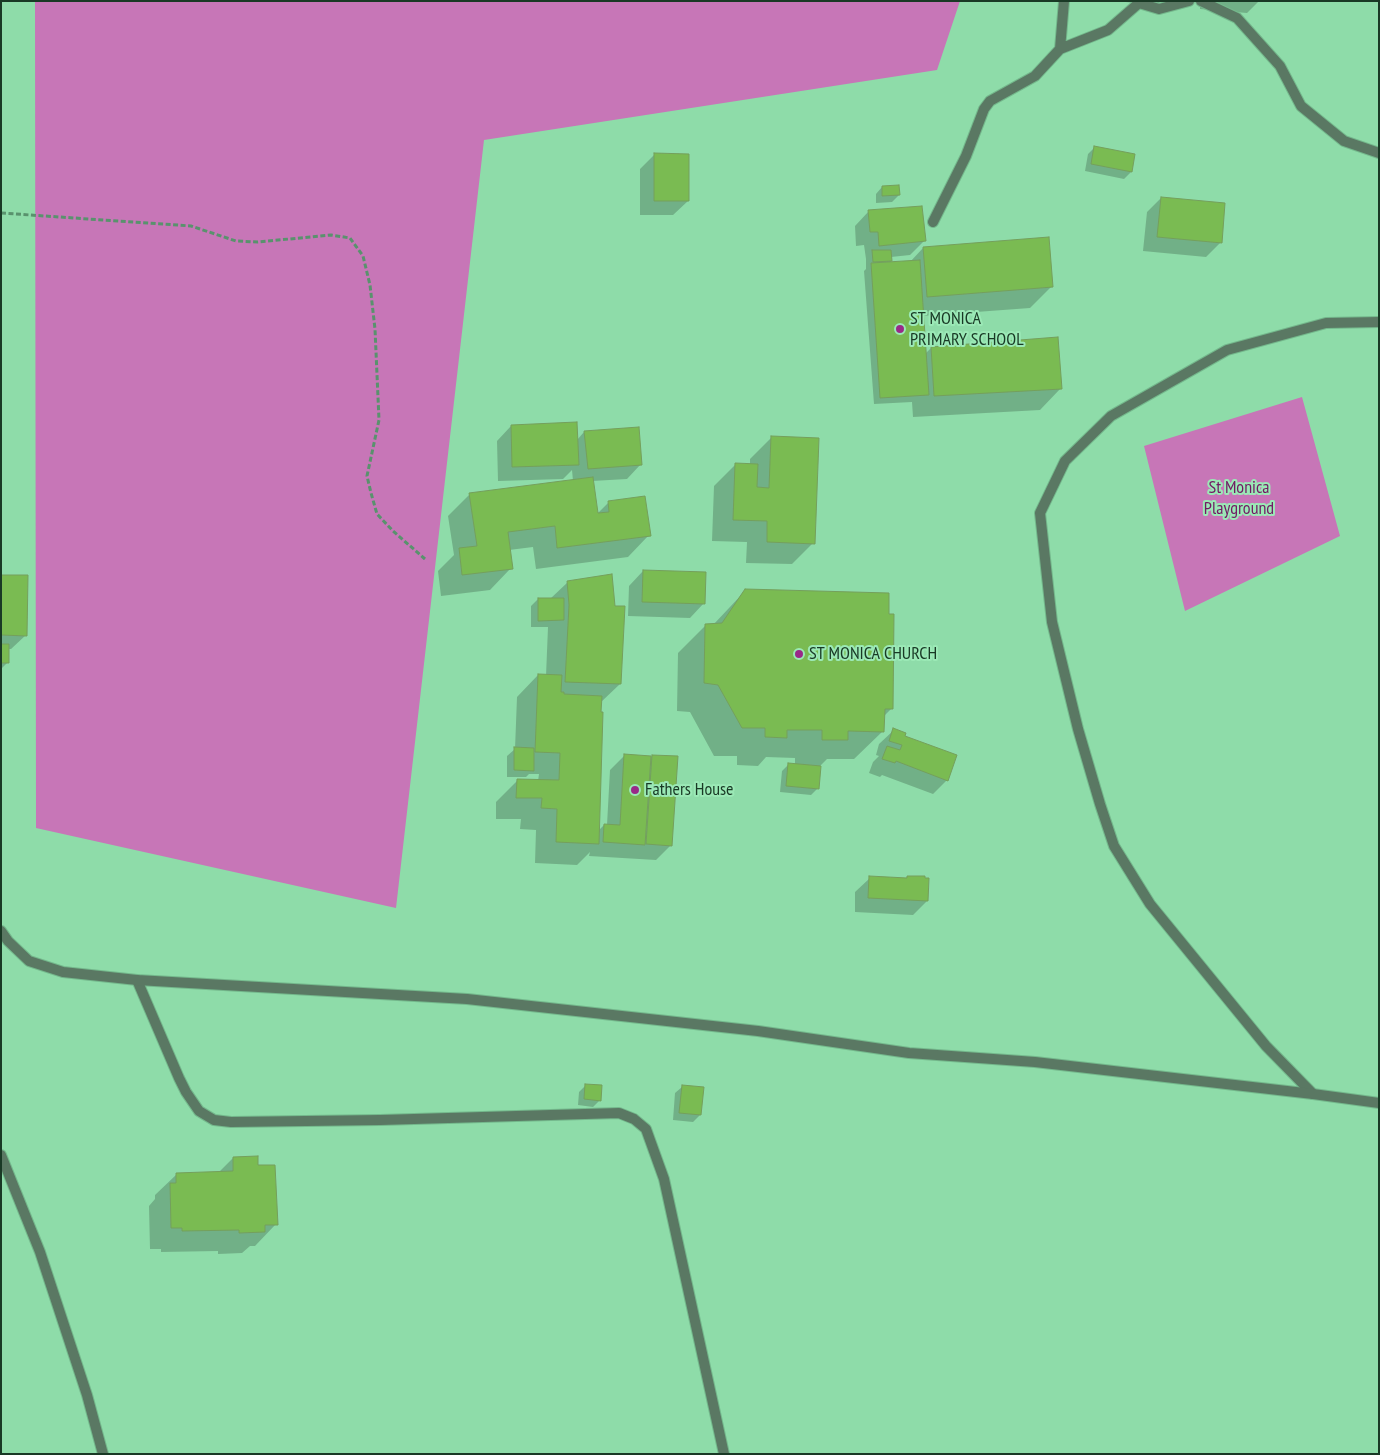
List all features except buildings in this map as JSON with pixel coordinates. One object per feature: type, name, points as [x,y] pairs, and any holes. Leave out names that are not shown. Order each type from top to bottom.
[{"type":"street","points":[[1060,49],[1064,1]]},
{"type":"street","points":[[933,222],[966,156],[984,110],[990,101],[1035,76],[1060,49],[1108,30],[1139,3],[1159,9],[1189,1]]},
{"type":"street","points":[[1201,1],[1237,18],[1280,66],[1301,106],[1344,141],[1379,153]]},
{"type":"street","points":[[1313,1094],[1266,1046],[1150,904],[1114,846],[1078,729],[1052,622],[1040,513],[1065,461],[1111,416],[1227,350],[1326,323],[1379,322]]},
{"type":"street","points":[[1,931],[8,941],[29,961],[63,972],[137,980],[467,999],[758,1031],[909,1053],[1035,1062],[1379,1103]]},
{"type":"street","points":[[137,980],[182,1085],[199,1112],[214,1120],[231,1122],[380,1120],[618,1113],[634,1119],[646,1129],[664,1179],[724,1454]]},
{"type":"street","points":[[1,1155],[40,1252],[104,1454]]},
{"type":"path","points":[[1,213],[191,226],[236,241],[258,242],[331,235],[350,238],[363,256],[370,285],[375,329],[379,420],[367,476],[377,514],[425,559]]},
{"type":"green space","points":[[35,1],[960,1],[937,70],[484,140],[396,908],[36,828]]},
{"type":"green space","name":"St Monica Playground","points":[[1302,397],[1340,536],[1185,611],[1144,446]]},
{"type":"place","name":"ST MONICA PRIMARY SCHOOL","points":[[900,329]]},
{"type":"place","name":"ST MONICA CHURCH","points":[[799,654]]},
{"type":"place","name":"Fathers House","points":[[635,790]]}]
